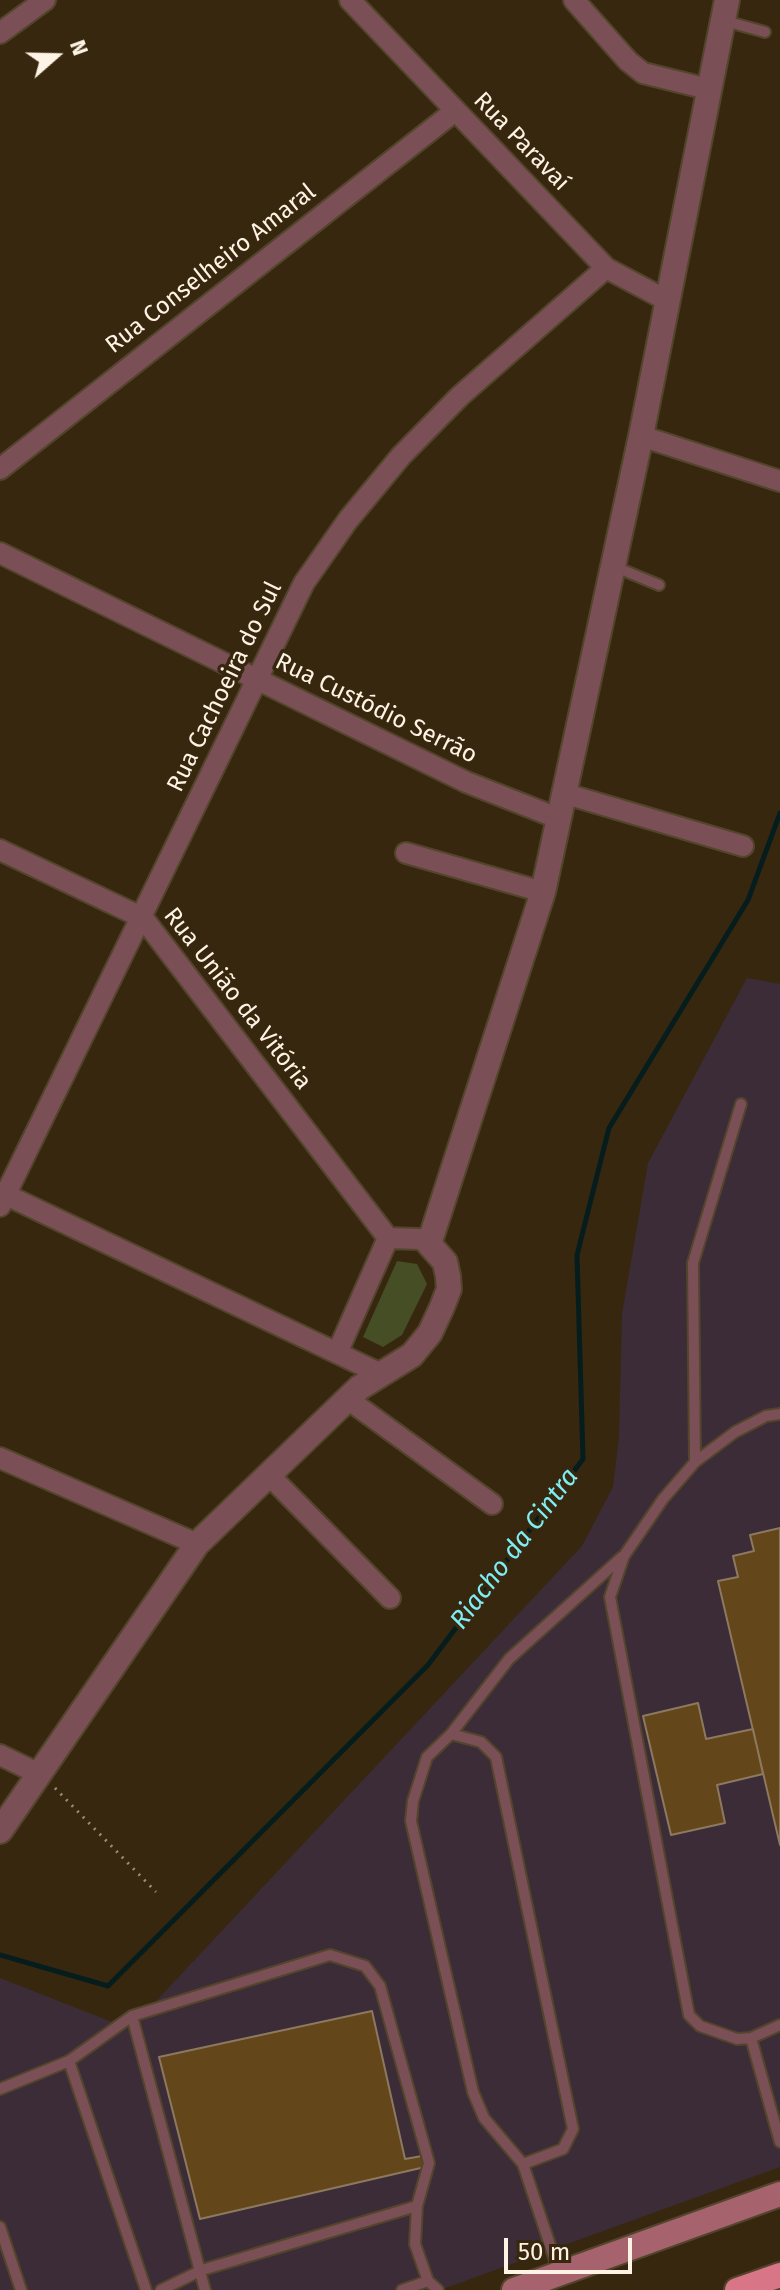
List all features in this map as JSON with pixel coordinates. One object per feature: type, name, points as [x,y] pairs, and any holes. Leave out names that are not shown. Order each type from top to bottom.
[{"type":"highway","points":[[737,2290],[780,2275]]},
{"type":"main road","points":[[514,2290],[780,2194]]},
{"type":"street","points":[[0,33],[45,0]]},
{"type":"street","name":"Rua Paravaí","points":[[350,0],[606,268],[668,301]]},
{"type":"street","points":[[574,0],[628,61],[643,73],[708,89]]},
{"type":"street","points":[[429,1244],[543,892],[641,436],[725,10]]},
{"type":"street","name":"Rua Conselheiro Amaral","points":[[2,466],[455,111]]},
{"type":"street","name":"Rua Cachoeira do Sul","points":[[2,1197],[143,918],[304,583],[348,520],[401,456],[460,396],[606,268]]},
{"type":"street","points":[[641,436],[780,481]]},
{"type":"street","name":"Rua Custódio Serrão","points":[[0,553],[466,782],[560,819]]},
{"type":"street","points":[[566,794],[743,846]]},
{"type":"street","name":"Rua União da Vitória","points":[[0,850],[143,918],[388,1238]]},
{"type":"street","points":[[406,853],[543,892]]},
{"type":"street","points":[[2,1197],[338,1351],[381,1374]]},
{"type":"street","points":[[0,1831],[197,1544],[349,1400],[381,1374],[412,1355],[430,1333],[449,1289],[445,1262],[429,1244],[419,1239],[388,1238],[338,1351]]},
{"type":"street","points":[[349,1400],[492,1504]]},
{"type":"street","points":[[0,1458],[197,1544]]},
{"type":"street","points":[[270,1476],[390,1598]]},
{"type":"street","points":[[0,1755],[38,1772]]},
{"type":"lane","points":[[725,10],[765,32]]},
{"type":"lane","points":[[613,566],[659,585]]},
{"type":"lane","points":[[695,1462],[693,1263],[741,1104]]},
{"type":"lane","points":[[559,2274],[523,2164],[484,2118],[473,2092],[411,1821],[415,1790],[427,1757],[451,1734],[509,1659],[624,1556],[663,1499],[695,1462],[735,1432],[766,1416],[780,1414]]},
{"type":"lane","points":[[624,1556],[610,1597],[615,1637],[689,2015],[700,2026],[719,2035],[751,2038],[780,2026]]},
{"type":"lane","points":[[451,1734],[481,1742],[496,1757],[573,2129],[563,2149],[523,2164]]},
{"type":"lane","points":[[0,2089],[69,2061],[132,2016],[330,1955],[365,1966],[380,1986],[429,2163],[417,2206],[415,2244],[428,2281],[438,2290]]},
{"type":"lane","points":[[132,2016],[205,2290]]},
{"type":"lane","points":[[751,2038],[780,2142]]},
{"type":"lane","points":[[69,2061],[146,2290]]},
{"type":"lane","points":[[161,2290],[202,2270],[417,2206]]},
{"type":"lane","points":[[0,2227],[21,2290]]},
{"type":"lane","points":[[402,2290],[428,2281]]},
{"type":"path","points":[[38,1772],[156,1892]]},
{"type":"shaded area","points":[[747,978],[780,984],[780,2167],[440,2290],[0,2290],[0,1978],[130,2029],[582,1546],[613,1487],[619,1437],[622,1314],[648,1163]]},
{"type":"green space","points":[[397,1261],[417,1264],[427,1284],[402,1335],[383,1347],[363,1337]]},
{"type":"building","points":[[780,1528],[780,1845],[718,1581],[738,1577],[733,1556],[754,1551],[750,1535]]},
{"type":"building","points":[[698,1703],[706,1739],[753,1729],[763,1774],[717,1785],[725,1823],[671,1835],[643,1716]]},
{"type":"building","points":[[372,2011],[405,2159],[422,2156],[425,2167],[200,2219],[159,2057]]},
{"type":"waterway","name":"Riacho da Cintra","points":[[0,1955],[108,1986],[428,1665],[583,1459],[577,1255],[609,1128],[748,900],[780,813]]}]
